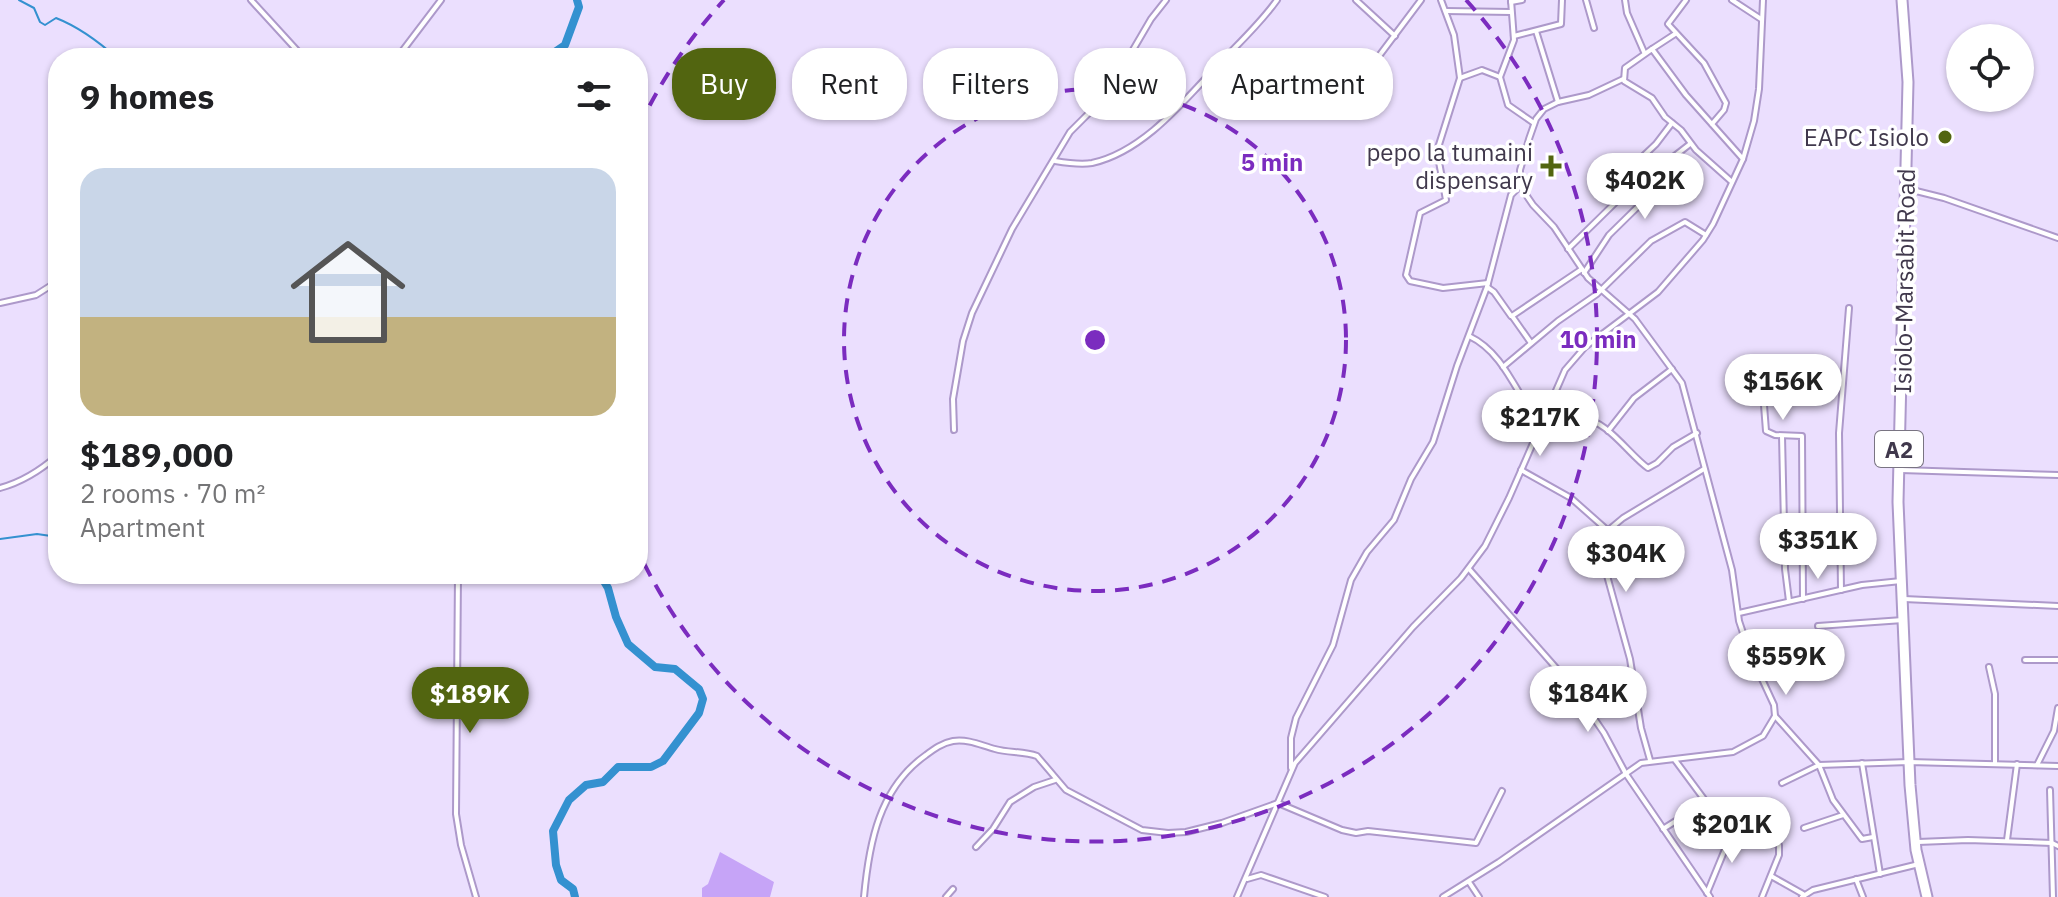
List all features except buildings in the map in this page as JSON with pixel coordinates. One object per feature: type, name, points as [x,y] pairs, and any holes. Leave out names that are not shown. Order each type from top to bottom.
[{"type":"highway","name":"Isiolo-Marsabit Road","points":[[1902,0],[1908,68],[1898,470],[1901,599],[1915,842],[1927,897]]},
{"type":"street","points":[[251,0],[295,48]]},
{"type":"street","points":[[405,48],[441,0]]},
{"type":"street","points":[[954,430],[953,399],[959,358],[972,313],[1020,214],[1070,132],[1111,89],[1151,19],[1166,0]]},
{"type":"street","points":[[1055,161],[1081,164],[1102,160],[1155,129],[1250,34],[1277,0]]},
{"type":"street","points":[[1356,0],[1395,36]]},
{"type":"street","points":[[1385,48],[1421,0]]},
{"type":"street","points":[[1441,0],[1454,35],[1460,78],[1437,151],[1445,201],[1420,213],[1406,275],[1410,281],[1434,287],[1488,285]]},
{"type":"street","points":[[1522,0],[1511,1],[1514,36],[1500,77],[1508,105],[1534,123]]},
{"type":"street","points":[[1514,36],[1562,23],[1562,0]]},
{"type":"street","points":[[1586,0],[1594,28]]},
{"type":"street","points":[[1625,0],[1627,13],[1644,52]]},
{"type":"street","points":[[1686,0],[1669,20],[1669,25],[1708,68],[1726,103],[1712,124]]},
{"type":"street","points":[[1732,0],[1761,19]]},
{"type":"street","points":[[1237,897],[1291,770],[1413,627],[1469,569],[1494,530],[1561,378],[1575,357],[1667,284],[1706,235],[1724,204],[1743,159],[1758,98],[1763,0]]},
{"type":"street","points":[[1446,11],[1511,12]]},
{"type":"street","points":[[1536,31],[1558,102]]},
{"type":"street","points":[[1623,79],[1625,68],[1644,52],[1675,34]]},
{"type":"street","points":[[1652,49],[1686,95],[1743,159]]},
{"type":"street","points":[[1460,78],[1482,70],[1500,77]]},
{"type":"street","points":[[1623,79],[1589,95],[1545,107],[1534,123],[1520,170],[1520,186],[1530,202],[1554,227],[1583,271],[1629,314],[1680,379],[1720,521],[1746,643],[1772,700],[1775,716],[1819,765],[1833,800],[1860,839],[1873,837]]},
{"type":"street","points":[[1623,79],[1649,95],[1690,144],[1733,182]]},
{"type":"street","points":[[1568,249],[1619,199],[1621,195],[1616,182],[1656,144],[1672,123]]},
{"type":"street","points":[[1645,179],[1690,144]]},
{"type":"street","points":[[1512,316],[1583,271],[1609,235],[1661,184],[1663,178],[1656,170]]},
{"type":"street","points":[[1291,770],[1291,738],[1296,718],[1333,645],[1351,580],[1367,552],[1394,520],[1413,476],[1429,450],[1488,285],[1511,195],[1520,186]]},
{"type":"street","points":[[1906,188],[2058,238]]},
{"type":"street","points":[[1503,367],[1602,290],[1648,244],[1674,227],[1687,222],[1706,235]]},
{"type":"street","points":[[1488,285],[1531,343]]},
{"type":"street","points":[[0,303],[36,295],[48,287]]},
{"type":"street","points":[[1841,590],[1839,433],[1849,308]]},
{"type":"street","points":[[1469,336],[1503,367],[1540,425]]},
{"type":"street","points":[[1608,431],[1634,398],[1672,369]]},
{"type":"street","points":[[1764,405],[1765,429],[1782,436],[1802,436],[1803,599]]},
{"type":"street","points":[[1582,420],[1590,419],[1608,431],[1650,468],[1673,447],[1697,433]]},
{"type":"street","points":[[1782,436],[1785,569],[1789,601]]},
{"type":"street","points":[[0,488],[48,464]]},
{"type":"street","points":[[1650,760],[1641,728],[1630,659],[1601,555],[1601,542],[1607,530],[1704,469]]},
{"type":"street","points":[[1521,470],[1571,498],[1607,530]]},
{"type":"street","points":[[1898,470],[2058,475]]},
{"type":"street","points":[[1469,569],[1572,686],[1626,774],[1708,895]]},
{"type":"street","points":[[1739,613],[1841,590],[1901,581]]},
{"type":"street","points":[[458,584],[456,814],[461,845],[476,896],[468,897]]},
{"type":"street","points":[[1901,599],[2058,606]]},
{"type":"street","points":[[1818,626],[1904,620]]},
{"type":"street","points":[[2025,660],[2058,660]]},
{"type":"street","points":[[1989,667],[1995,694],[1995,763]]},
{"type":"street","points":[[2037,765],[2054,731],[2058,708]]},
{"type":"street","points":[[1444,897],[1650,760],[1724,755],[1744,748],[1766,733],[1775,716]]},
{"type":"street","points":[[864,897],[867,861],[884,801],[911,766],[935,748],[952,741],[970,741],[994,749],[1027,752],[1041,759],[1055,780],[1075,796],[1132,826],[1160,833],[1213,826],[1278,803],[1352,832],[1371,831],[1476,843],[1502,791]]},
{"type":"street","points":[[1675,760],[1718,818],[1779,845],[1779,855],[1762,897]]},
{"type":"street","points":[[1782,783],[1819,765],[1909,762],[2058,766]]},
{"type":"street","points":[[1862,763],[1880,874]]},
{"type":"street","points":[[2007,840],[2017,763]]},
{"type":"street","points":[[976,847],[993,829],[1010,802],[1034,787],[1055,780]]},
{"type":"street","points":[[2050,790],[2055,804],[2053,897]]},
{"type":"street","points":[[1663,829],[1706,802]]},
{"type":"street","points":[[1804,828],[1843,815]]},
{"type":"street","points":[[1708,895],[1735,825]]},
{"type":"street","points":[[1915,842],[2007,840],[2058,846]]},
{"type":"street","points":[[1771,876],[1802,896],[1919,864]]},
{"type":"street","points":[[1245,880],[1261,875],[1325,897]]},
{"type":"street","points":[[1856,879],[1863,897]]},
{"type":"street","points":[[1469,882],[1479,897]]},
{"type":"street","points":[[946,897],[953,889]]},
{"type":"shaded area","points":[[720,852],[774,882],[770,897],[702,897],[702,888],[708,884]]},
{"type":"waterway","points":[[19,0],[34,8],[40,22],[45,25],[56,18],[88,35],[104,48]]},
{"type":"waterway","points":[[561,48],[565,45],[579,7],[577,0]]},
{"type":"waterway","points":[[0,539],[48,536]]},
{"type":"waterway","points":[[575,897],[573,889],[561,880],[556,865],[553,831],[569,800],[586,785],[603,782],[618,767],[651,767],[663,761],[699,713],[703,699],[699,689],[675,669],[655,667],[628,644],[606,584]]},
{"type":"place","name":"EAPC Isiolo","points":[[1945,137]]},
{"type":"place","name":"pepo la tumaini dispensary","points":[[1551,166]]}]
